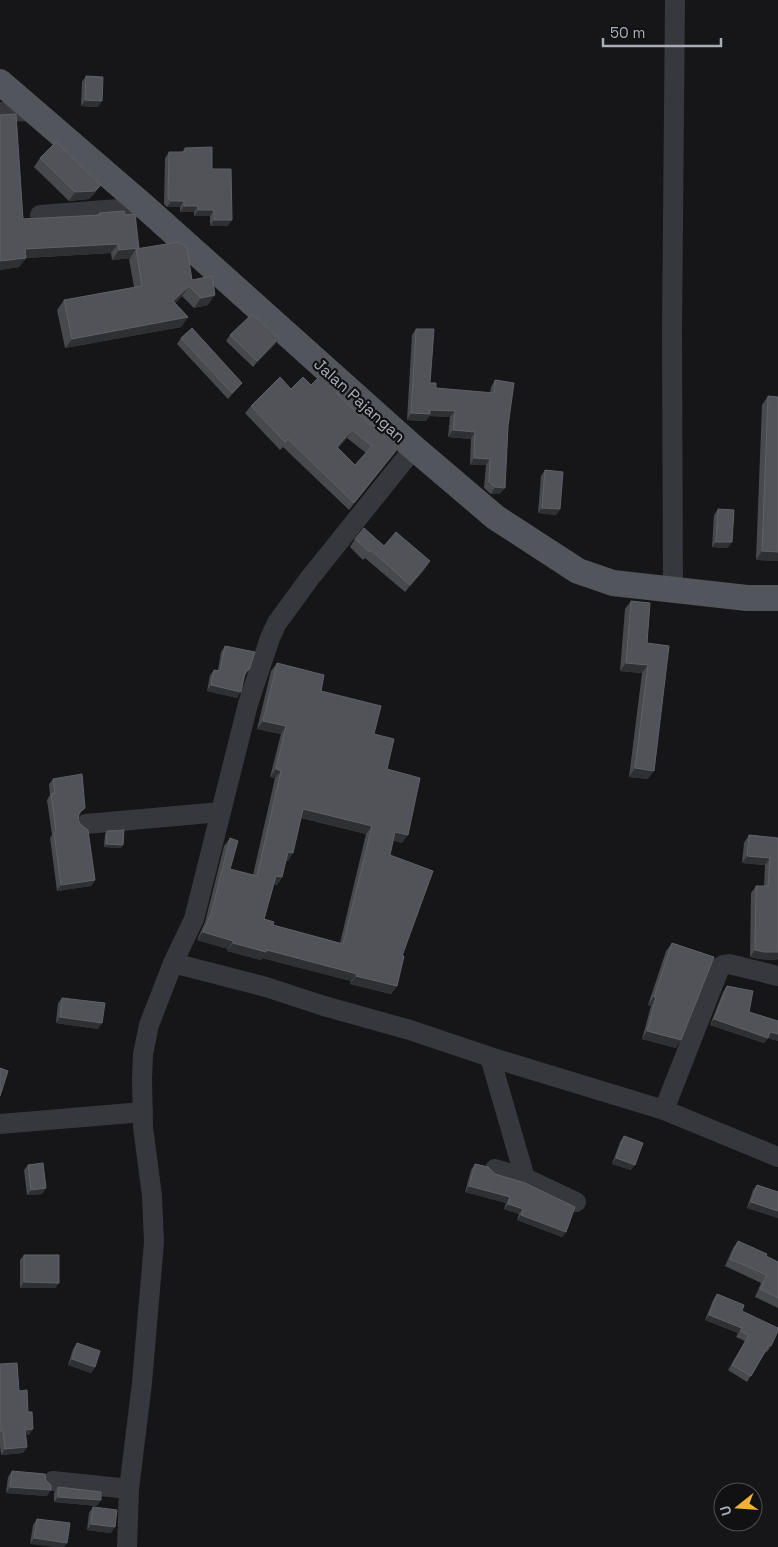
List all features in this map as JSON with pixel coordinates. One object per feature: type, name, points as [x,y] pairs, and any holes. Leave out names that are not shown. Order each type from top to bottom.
[{"type":"main road","name":"Jalan Pajangan","points":[[0,82],[145,206],[414,448],[495,517],[578,571],[613,583],[748,598],[778,598]]},
{"type":"street","points":[[673,591],[672,332],[675,0]]},
{"type":"street","points":[[0,112],[34,111]]},
{"type":"street","points":[[40,215],[145,206]]},
{"type":"street","points":[[127,1547],[128,1489],[142,1383],[154,1242],[142,1079],[143,1054],[149,1025],[173,963],[194,919],[248,704],[277,622],[414,448]]},
{"type":"street","points":[[86,824],[221,812]]},
{"type":"street","points":[[173,963],[266,987],[324,1006],[410,1030],[490,1057],[664,1110],[778,1157]]},
{"type":"street","points":[[664,1110],[720,967],[730,964],[778,976]]},
{"type":"street","points":[[490,1057],[525,1178]]},
{"type":"street","points":[[0,1124],[143,1112]]},
{"type":"street","points":[[495,1169],[525,1178],[576,1202]]},
{"type":"street","points":[[53,1482],[128,1489]]},
{"type":"building","points":[[86,76],[103,77],[102,101],[85,100]]},
{"type":"building","points":[[16,114],[23,219],[100,215],[99,213],[124,211],[125,215],[135,214],[139,248],[119,250],[118,244],[25,249],[26,258],[0,261],[0,115]]},
{"type":"building","points":[[56,142],[101,185],[95,191],[75,192],[40,158]]},
{"type":"building","points":[[212,147],[212,169],[231,169],[232,220],[214,220],[214,210],[198,210],[198,206],[184,206],[184,201],[171,201],[168,198],[169,152],[185,152],[185,148]]},
{"type":"building","points":[[179,242],[187,248],[192,280],[212,276],[215,295],[201,298],[189,286],[173,301],[188,317],[72,339],[64,300],[142,286],[136,249]]},
{"type":"building","points":[[252,314],[279,338],[257,361],[230,335]]},
{"type":"building","points":[[192,328],[242,383],[232,393],[181,338]]},
{"type":"building","points":[[416,329],[434,329],[430,383],[436,383],[436,388],[494,393],[495,380],[514,383],[508,426],[505,488],[495,487],[489,482],[490,459],[474,458],[475,432],[453,430],[455,411],[430,410],[430,414],[411,413]]},
{"type":"building","points":[[322,374],[339,389],[336,393],[370,425],[371,423],[380,431],[382,428],[401,444],[354,503],[288,439],[285,442],[251,406],[280,377],[291,389],[303,377],[311,385]],"holes":[[[352,430],[372,446],[355,465],[337,447]]]},
{"type":"building","points":[[768,396],[778,397],[778,552],[762,551]]},
{"type":"building","points":[[545,470],[563,472],[560,509],[542,508]]},
{"type":"building","points":[[718,509],[734,510],[732,542],[716,542]]},
{"type":"building","points":[[364,528],[384,546],[396,532],[430,561],[410,585],[371,550],[369,552],[355,539]]},
{"type":"building","points":[[631,601],[650,603],[647,643],[669,646],[654,771],[635,768],[648,665],[626,663]]},
{"type":"building","points":[[225,646],[255,652],[249,670],[246,669],[241,692],[211,685],[214,670],[220,671]]},
{"type":"building","points":[[277,663],[324,675],[321,691],[381,706],[374,734],[394,739],[387,769],[420,778],[408,835],[395,832],[390,855],[433,871],[402,956],[404,956],[397,986],[267,950],[266,952],[233,943],[233,941],[203,932],[211,914],[230,838],[238,841],[230,869],[257,876],[281,771],[276,769],[286,726],[263,721]],"holes":[[[303,809],[372,826],[343,944],[273,925],[274,922],[264,919],[276,876],[282,877],[288,852],[293,853]]]},
{"type":"building","points":[[82,774],[85,808],[79,813],[78,820],[88,830],[95,880],[61,885],[51,794],[55,793],[53,779]]},
{"type":"building","points":[[124,830],[123,845],[106,844],[107,831]]},
{"type":"building","points":[[749,835],[778,838],[778,952],[755,950],[756,886],[768,886],[770,858],[747,856]]},
{"type":"building","points":[[672,943],[714,957],[681,1040],[647,1031],[656,997],[654,997]]},
{"type":"building","points":[[727,986],[753,991],[749,1012],[778,1021],[778,1034],[770,1032],[768,1038],[714,1019]]},
{"type":"building","points":[[62,998],[105,1003],[102,1023],[60,1017]]},
{"type":"building","points":[[0,1068],[8,1071],[0,1096]]},
{"type":"building","points":[[624,1136],[643,1143],[635,1165],[616,1158]]},
{"type":"building","points":[[43,1163],[46,1188],[31,1190],[28,1165]]},
{"type":"building","points":[[475,1164],[488,1167],[495,1174],[525,1183],[575,1207],[566,1232],[521,1215],[523,1209],[508,1204],[510,1197],[469,1186]]},
{"type":"building","points":[[757,1185],[778,1192],[778,1211],[751,1202]]},
{"type":"building","points":[[738,1241],[767,1254],[766,1256],[778,1262],[778,1298],[760,1289],[767,1275],[730,1259]]},
{"type":"building","points":[[24,1255],[59,1255],[59,1283],[24,1282]]},
{"type":"building","points":[[717,1294],[744,1305],[742,1311],[778,1328],[771,1346],[769,1345],[751,1376],[732,1365],[749,1335],[740,1331],[742,1328],[709,1315]]},
{"type":"building","points":[[77,1343],[100,1351],[95,1367],[72,1359]]},
{"type":"building","points":[[17,1363],[19,1391],[27,1390],[28,1412],[32,1412],[33,1429],[25,1430],[27,1447],[5,1449],[3,1431],[0,1431],[0,1364]]},
{"type":"building","points":[[12,1471],[45,1474],[46,1481],[51,1485],[51,1490],[10,1487]]},
{"type":"building","points":[[58,1487],[101,1492],[101,1500],[58,1497]]},
{"type":"building","points":[[93,1507],[117,1510],[115,1527],[91,1524]]},
{"type":"building","points":[[37,1519],[70,1523],[67,1543],[34,1538]]}]
